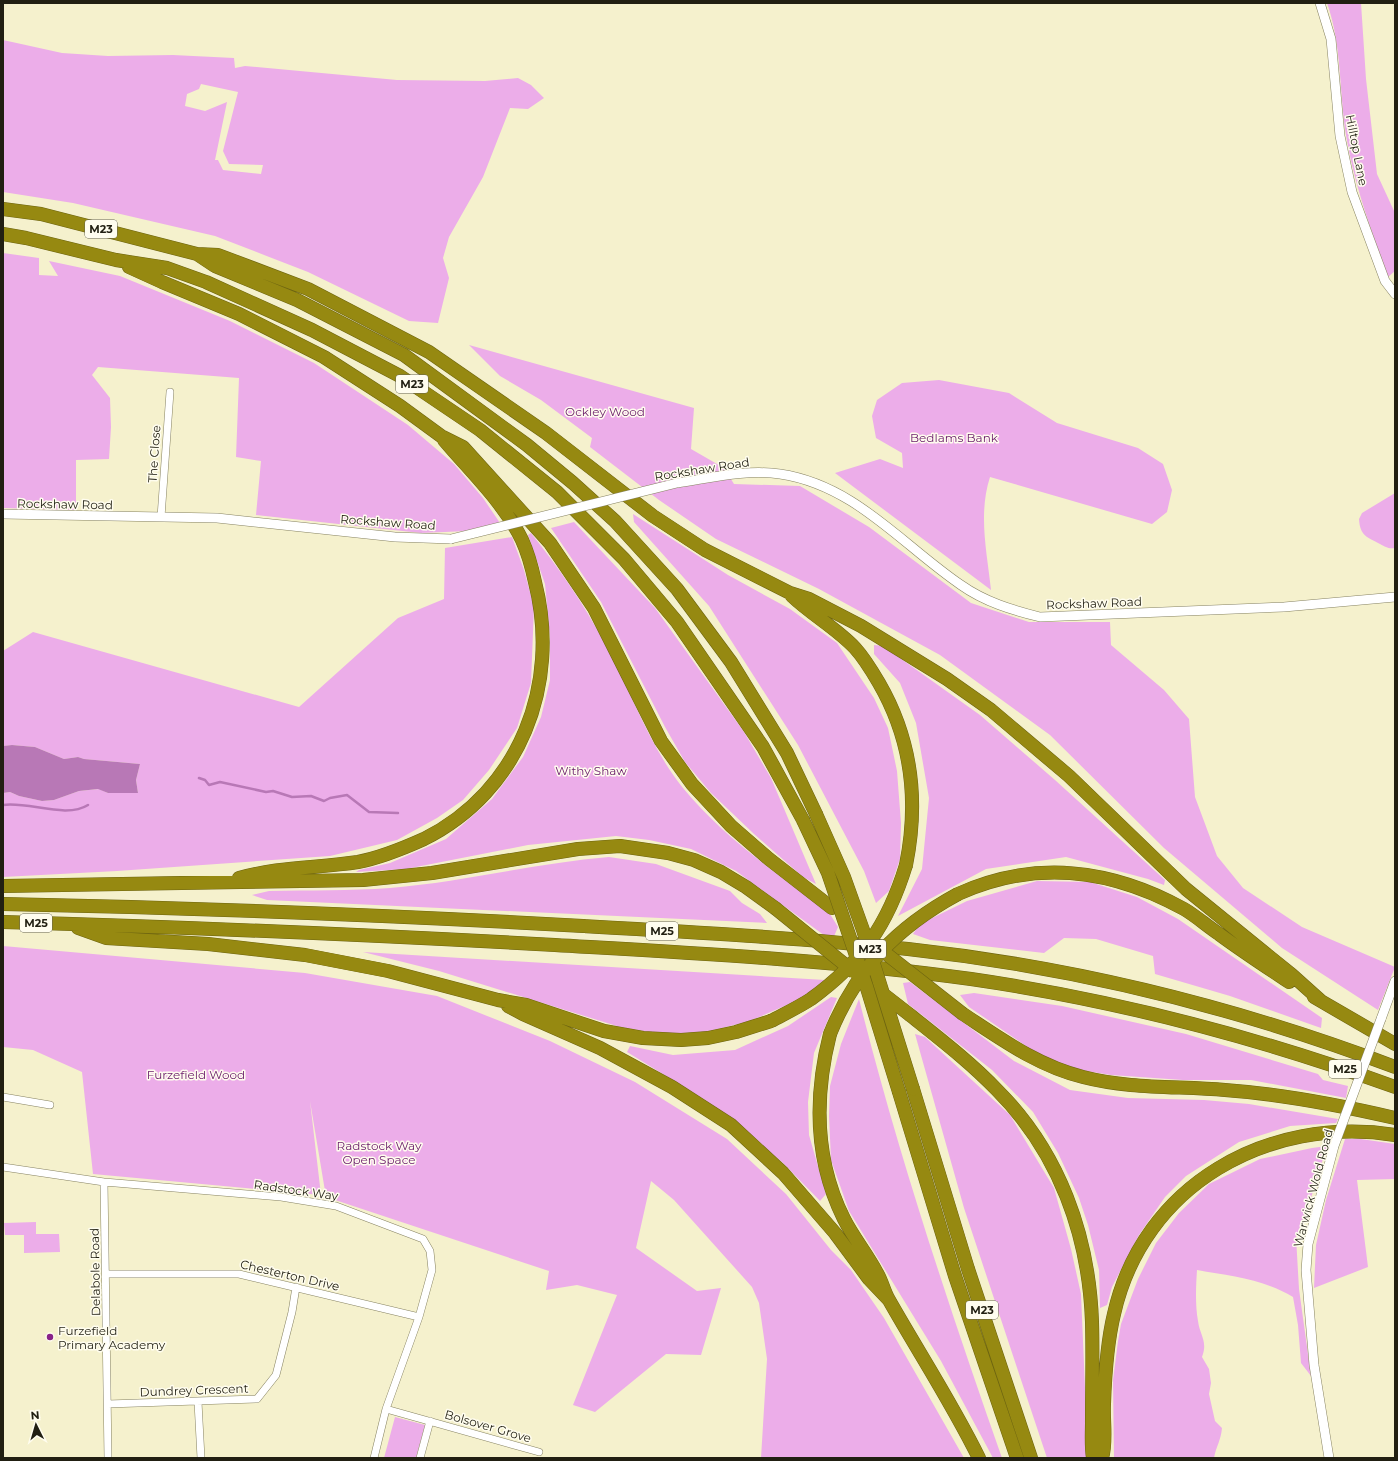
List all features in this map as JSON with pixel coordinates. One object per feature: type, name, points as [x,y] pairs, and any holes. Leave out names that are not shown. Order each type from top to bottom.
[{"type":"highway","name":"M23","points":[[3,209],[41,214],[197,254],[215,266],[297,300],[404,355],[527,445],[573,483],[615,521],[677,589],[731,662],[787,753],[844,877],[863,930],[968,1269],[1031,1458]]},
{"type":"highway","name":"M23","points":[[3,234],[26,238],[116,260],[174,271],[206,282],[312,330],[400,376],[492,439],[557,492],[624,559],[677,622],[763,747],[803,820],[828,873],[866,985],[955,1276],[1017,1458]]},
{"type":"highway","points":[[197,254],[218,255],[308,289],[429,352],[546,433],[660,520],[705,550],[790,593],[809,599],[861,626],[947,679],[992,710],[1068,776],[1186,890],[1292,975],[1321,1001]]},
{"type":"highway","points":[[116,260],[162,282],[239,314],[324,357],[400,406],[441,436],[462,447],[550,542],[594,608],[661,741],[692,784],[731,826],[763,854],[832,908],[896,962],[963,1014],[1027,1055],[1045,1064],[1084,1077],[1135,1085],[1219,1089],[1287,1097],[1395,1118]]},
{"type":"highway","points":[[224,883],[259,872],[359,861],[395,850],[423,839],[455,821],[478,802],[502,773],[521,741],[534,706],[542,664],[543,636],[541,605],[531,565],[522,540],[503,510],[441,436]]},
{"type":"highway","points":[[69,924],[106,938],[208,944],[306,955],[388,972],[498,1000],[526,1005],[604,1031],[643,1038],[681,1040],[708,1038],[736,1032],[771,1021],[811,999],[848,968],[877,934],[896,896],[906,865],[913,822],[912,778],[901,729],[890,702],[870,668],[856,650],[840,634],[805,608],[790,593]]},
{"type":"highway","points":[[3,886],[364,880],[432,873],[578,849],[620,846],[668,853],[694,860],[721,872],[746,887],[775,908],[837,959],[910,1015],[981,1074],[1012,1106],[1042,1147],[1064,1188],[1083,1247],[1089,1283],[1092,1323],[1093,1458]]},
{"type":"highway","points":[[979,1458],[929,1365],[888,1299],[878,1274],[844,1220],[833,1195],[824,1167],[819,1134],[818,1100],[821,1071],[830,1034],[850,992],[882,948],[900,932],[930,910],[958,894],[997,880],[1034,873],[1070,872],[1109,878],[1145,890],[1185,910],[1289,982],[1395,1044]]},
{"type":"highway","name":"M25","points":[[3,904],[186,908],[516,922],[743,936],[908,949],[1031,967],[1152,993],[1272,1025],[1395,1067]]},
{"type":"highway","name":"M25","points":[[3,922],[264,930],[575,946],[833,964],[928,974],[1052,992],[1174,1018],[1281,1048],[1395,1087]]},
{"type":"highway","points":[[498,1000],[523,1014],[600,1048],[672,1087],[731,1125],[783,1173],[835,1233],[869,1279],[888,1299]]},
{"type":"highway","points":[[1102,1458],[1105,1370],[1114,1314],[1126,1277],[1144,1240],[1181,1196],[1214,1170],[1233,1159],[1271,1143],[1300,1136],[1330,1132],[1372,1132],[1395,1135]]},
{"type":"street","name":"Hilltop Lane","points":[[1320,3],[1331,39],[1340,136],[1352,192],[1385,281],[1395,294]]},
{"type":"street","name":"The Close","points":[[161,517],[170,392]]},
{"type":"street","name":"Rockshaw Road","points":[[3,514],[217,518],[395,537],[451,539],[677,483],[757,472],[779,474],[815,483],[852,500],[884,523],[967,589],[983,598],[1010,609],[1040,617],[1284,607],[1395,597]]},
{"type":"street","name":"Warwick Wold Road","points":[[1329,1458],[1314,1365],[1306,1270],[1308,1244],[1334,1146],[1395,981]]},
{"type":"street","points":[[3,1097],[50,1105]]},
{"type":"street","name":"Radstock Way","points":[[3,1167],[104,1182],[281,1197],[336,1206],[423,1239],[430,1251],[432,1270],[419,1316],[386,1409],[374,1458]]},
{"type":"street","name":"Delabole Road","points":[[104,1182],[108,1458]]},
{"type":"street","name":"Chesterton Drive","points":[[106,1274],[239,1274],[419,1316]]},
{"type":"street","name":"Dundrey Crescent","points":[[108,1404],[256,1399],[276,1375],[292,1312],[296,1287]]},
{"type":"street","points":[[198,1402],[201,1458]]},
{"type":"street","name":"Bolsover Grove","points":[[386,1409],[539,1452]]},
{"type":"street","name":"Bolsover Grove","points":[[420,1458],[430,1421]]},
{"type":"green space","points":[[1327,3],[1361,3],[1366,79],[1377,174],[1395,213],[1395,271],[1388,277],[1375,242],[1349,153],[1338,52],[1332,19]]},
{"type":"green space","points":[[3,40],[62,53],[108,56],[173,55],[234,58],[235,68],[245,66],[397,80],[485,81],[518,78],[531,85],[544,98],[528,109],[510,108],[483,177],[449,237],[443,258],[449,278],[438,323],[409,321],[308,272],[215,236],[73,203],[3,192]],"holes":[[[201,84],[238,92],[223,151],[229,164],[263,165],[261,174],[223,170],[218,160],[215,160],[227,102],[205,111],[185,106],[187,94],[199,89]]]},
{"type":"green space","points":[[3,253],[39,258],[39,275],[58,276],[49,261],[120,276],[230,321],[314,363],[408,425],[454,464],[483,498],[500,523],[468,531],[421,533],[256,515],[261,461],[236,457],[239,378],[98,367],[92,375],[110,398],[111,427],[109,459],[76,460],[76,510],[3,508]]},
{"type":"green space","name":"Ockley Wood","points":[[469,345],[694,408],[691,449],[724,468],[734,484],[800,486],[869,527],[971,603],[1029,622],[1110,622],[1111,645],[1164,690],[1189,719],[1195,797],[1217,856],[1243,888],[1302,927],[1395,967],[1378,1010],[1282,948],[1164,848],[1050,735],[940,655],[819,589],[716,539],[659,500],[590,447],[592,438],[541,400],[500,376]]},
{"type":"green space","name":"Bedlams Bank","points":[[939,380],[1009,393],[1057,423],[1138,448],[1163,464],[1172,490],[1167,512],[1152,524],[990,477],[986,491],[984,533],[991,590],[835,473],[880,459],[903,468],[902,453],[876,438],[872,416],[877,400],[902,383]]},
{"type":"green space","points":[[1395,493],[1395,548],[1387,548],[1371,540],[1363,533],[1359,519],[1362,513]]},
{"type":"green space","points":[[633,514],[728,575],[790,609],[837,643],[874,698],[888,728],[897,771],[901,823],[900,859],[889,891],[876,903],[864,871],[798,745],[709,606],[634,522]]},
{"type":"green space","points":[[574,522],[655,608],[744,732],[771,778],[816,884],[803,877],[754,834],[711,793],[685,762],[665,727],[601,602],[551,528]]},
{"type":"green space","name":"Withy Shaw","points":[[531,533],[561,573],[589,615],[650,736],[671,772],[699,806],[734,840],[830,914],[838,927],[832,941],[736,871],[691,849],[649,840],[616,836],[528,845],[406,869],[356,872],[390,863],[446,839],[492,799],[523,757],[541,717],[550,680],[550,637],[545,584],[528,535]]},
{"type":"green space","points":[[512,537],[524,570],[534,607],[531,683],[517,728],[489,770],[463,800],[437,818],[397,840],[330,856],[117,871],[3,877],[3,793],[10,792],[19,796],[42,801],[54,800],[79,791],[99,789],[108,793],[138,793],[136,780],[140,764],[84,759],[78,757],[64,759],[35,747],[12,745],[3,746],[3,651],[33,632],[299,707],[398,618],[444,599],[445,548]]},
{"type":"green space","points":[[874,645],[883,646],[980,715],[1055,780],[1165,880],[1164,885],[1148,879],[1066,857],[986,869],[898,916],[922,869],[929,798],[916,723],[900,683],[874,654]]},
{"type":"green space","points":[[609,857],[656,864],[730,891],[742,903],[760,914],[767,923],[267,900],[252,895],[269,891],[360,890],[390,888]]},
{"type":"green space","points":[[1037,881],[1090,882],[1137,897],[1178,919],[1322,1018],[1321,1028],[1230,996],[1155,974],[1153,956],[1096,939],[1064,938],[1044,953],[930,940],[913,934],[920,924],[967,901]]},
{"type":"green space","points":[[3,946],[305,973],[437,996],[550,1041],[635,1082],[727,1139],[786,1194],[831,1250],[851,1270],[884,1318],[964,1458],[761,1458],[767,1359],[759,1303],[752,1287],[674,1200],[651,1181],[636,1248],[697,1291],[721,1288],[701,1355],[666,1354],[595,1412],[573,1405],[617,1295],[577,1285],[546,1290],[549,1271],[326,1197],[310,1101],[321,1195],[93,1174],[82,1072],[33,1050],[3,1047]]},
{"type":"green space","points":[[363,952],[825,980],[803,998],[750,1021],[706,1032],[661,1034],[620,1027],[439,971]]},
{"type":"green space","points":[[910,982],[1014,1061],[1070,1090],[1128,1098],[1204,1100],[1249,1104],[1338,1119],[1336,1123],[1290,1126],[1239,1142],[1186,1176],[1165,1197],[1139,1235],[1112,1287],[1107,1305],[1100,1308],[1099,1270],[1088,1225],[1079,1198],[1058,1153],[1033,1112],[992,1070],[908,1004],[903,983]]},
{"type":"green space","points":[[974,993],[1062,1006],[1186,1034],[1318,1074],[1323,1080],[1348,1086],[1346,1098],[1251,1080],[1183,1080],[1111,1075],[1086,1071],[1048,1061],[969,1007],[960,995]]},
{"type":"green space","points":[[831,997],[837,998],[814,1053],[808,1102],[809,1135],[826,1194],[820,1201],[782,1162],[705,1100],[627,1052],[630,1046],[673,1055],[735,1050],[788,1026]]},
{"type":"green space","points":[[859,999],[907,1173],[1002,1458],[993,1458],[941,1361],[849,1211],[831,1160],[829,1116],[830,1086],[841,1044]]},
{"type":"green space","points":[[915,1034],[925,1037],[1010,1115],[1054,1188],[1071,1249],[1081,1294],[1088,1458],[1047,1458],[964,1208]]},
{"type":"green space","points":[[1345,1139],[1361,1139],[1395,1144],[1395,1179],[1357,1180],[1368,1267],[1314,1288],[1316,1245],[1326,1200]]},
{"type":"green space","points":[[1327,1146],[1310,1201],[1296,1237],[1299,1289],[1311,1376],[1301,1363],[1298,1325],[1293,1297],[1259,1282],[1197,1270],[1196,1308],[1204,1343],[1202,1357],[1209,1369],[1211,1383],[1209,1394],[1215,1421],[1222,1428],[1214,1458],[1114,1458],[1113,1380],[1121,1324],[1138,1279],[1156,1243],[1179,1213],[1209,1184],[1260,1159]]},
{"type":"green space","points":[[36,1222],[36,1234],[59,1234],[60,1252],[24,1253],[24,1235],[5,1235],[4,1223]]},
{"type":"green space","points":[[395,1417],[425,1425],[416,1458],[384,1458]]},
{"type":"shaded area","points":[[12,745],[35,747],[64,759],[78,757],[84,759],[140,764],[136,780],[138,793],[108,793],[98,789],[79,791],[54,800],[42,801],[19,796],[10,792],[3,793],[3,746]]},
{"type":"waterway","points":[[199,778],[205,780],[209,785],[220,782],[266,792],[273,791],[292,797],[311,796],[324,801],[330,798],[347,795],[369,812],[398,813]]},
{"type":"waterway","points":[[3,805],[13,804],[58,810],[79,809],[88,805]]},
{"type":"place","name":"Furzefield Primary Academy","points":[[50,1337]]},
{"type":"park label","name":"Furzefield Wood","points":[[196,1074]]},
{"type":"park label","name":"Radstock Way Open Space","points":[[379,1152]]}]
